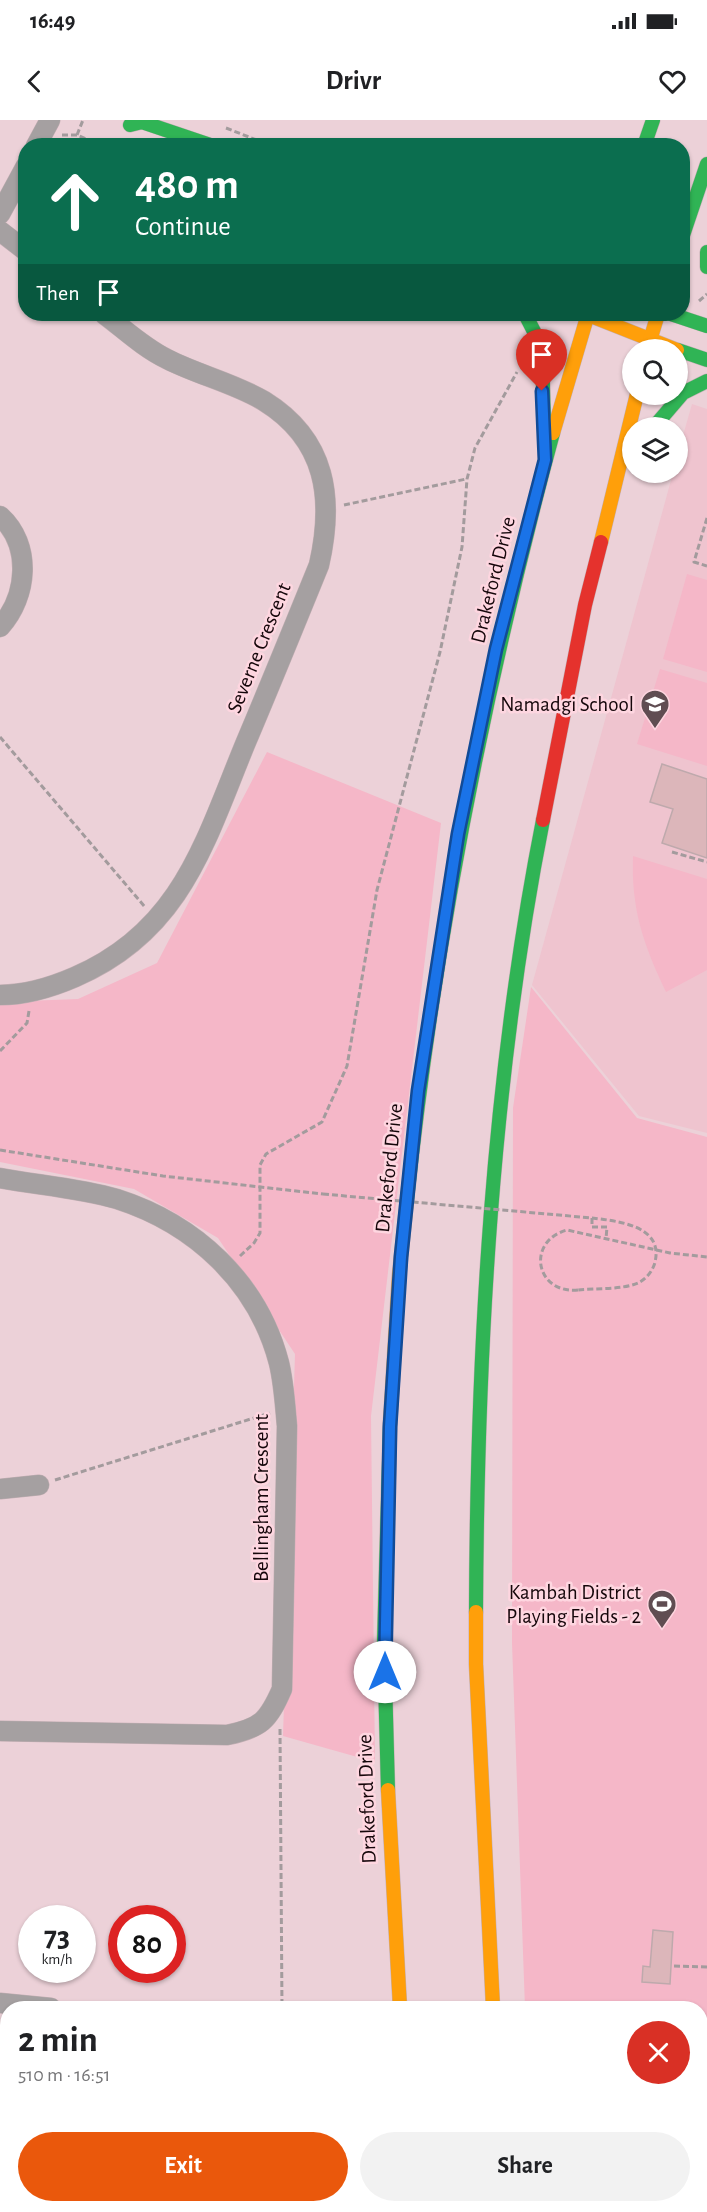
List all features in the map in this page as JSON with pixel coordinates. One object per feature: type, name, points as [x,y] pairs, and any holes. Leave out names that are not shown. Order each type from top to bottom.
[{"type":"main road","points":[[647,138],[653,120]]},
{"type":"main road","points":[[129,127],[142,122],[189,138]]},
{"type":"main road","points":[[690,214],[707,164]]},
{"type":"main road","points":[[707,252],[707,267]]},
{"type":"main road","points":[[690,320],[707,326]]},
{"type":"main road","points":[[529,321],[542,347],[545,460]]},
{"type":"main road","name":"Drakeford Drive","points":[[399,2001],[393,1917],[385,1672],[390,1427],[401,1257],[418,1091],[458,834],[496,649],[545,460],[586,321]]},
{"type":"main road","points":[[602,321],[636,339]]},
{"type":"main road","points":[[650,339],[656,321]]},
{"type":"main road","points":[[688,353],[707,360]]},
{"type":"main road","points":[[661,417],[690,385],[707,381]]},
{"type":"main road","points":[[493,2001],[476,1664],[477,1453],[490,1222],[514,996],[534,865],[585,606],[634,405]]},
{"type":"main road","points":[[617,478],[622,471]]},
{"type":"street","points":[[40,138],[50,120]]},
{"type":"street","points":[[0,214],[18,181]]},
{"type":"street","points":[[0,231],[18,245]]},
{"type":"street","name":"Severne Crescent","points":[[0,995],[40,989],[93,969],[126,948],[155,922],[179,892],[198,860],[319,565],[327,532],[327,508],[321,469],[307,441],[288,418],[263,400],[165,358],[115,321]]},
{"type":"street","points":[[0,516],[9,524],[20,543],[23,565],[20,589],[11,612],[0,627]]},
{"type":"street","name":"Bellingham Crescent","points":[[0,1178],[115,1198],[172,1222],[206,1246],[234,1274],[257,1308],[276,1354],[286,1408],[282,1689],[272,1712],[264,1722],[250,1731],[227,1735],[0,1731]]},
{"type":"street","points":[[0,1489],[39,1485]]},
{"type":"path","points":[[77,135],[83,120]]},
{"type":"path","points":[[223,127],[251,138]]},
{"type":"path","points":[[62,136],[77,135],[84,138]]},
{"type":"path","points":[[254,1243],[260,1233],[260,1165],[266,1154],[322,1122],[347,1066],[377,890],[440,652],[462,547],[467,479],[475,448],[488,421],[507,392],[520,361]]},
{"type":"path","points":[[327,508],[467,479]]},
{"type":"path","points":[[707,518],[694,562],[707,566]]},
{"type":"path","points":[[0,736],[155,922]]},
{"type":"path","points":[[672,852],[707,862]]},
{"type":"path","points":[[0,1051],[27,1023],[30,1005]]},
{"type":"path","points":[[0,1150],[163,1176],[259,1188],[622,1221],[641,1229],[653,1243],[656,1261],[652,1270],[639,1282],[578,1290],[559,1288],[544,1275],[540,1256],[544,1246],[558,1233],[567,1230],[606,1239],[670,1253],[707,1257]]},
{"type":"path","points":[[592,1218],[592,1227],[607,1227],[606,1239]]},
{"type":"path","points":[[39,1485],[286,1408]]},
{"type":"path","points":[[280,1721],[282,2001]]},
{"type":"path","points":[[674,1966],[707,1967]]},
{"type":"shaded area","name":"Namadgi School","points":[[692,404],[707,409],[707,1133],[639,1116],[532,985],[670,483],[688,483],[688,418]]},
{"type":"shaded area","points":[[687,574],[707,580],[707,672],[663,659]]},
{"type":"shaded area","points":[[660,669],[707,683],[707,766],[637,744]]},
{"type":"shaded area","points":[[267,752],[441,823],[371,1416],[375,1762],[283,1736],[295,1354],[218,1238],[134,1189],[0,1162],[0,1002],[78,999],[157,963]]},
{"type":"shaded area","points":[[633,856],[707,879],[707,970],[666,992],[645,942],[636,910]]},
{"type":"shaded area","points":[[531,987],[637,1118],[707,1137],[707,2001],[525,2001],[512,1643],[513,1108]]},
{"type":"building","points":[[662,764],[707,779],[707,858],[662,843],[673,809],[650,802]]},
{"type":"building","points":[[653,1930],[673,1932],[670,1984],[642,1982],[643,1966],[650,1967]]},
{"type":"traffic: fast","points":[[647,138],[653,120]]},
{"type":"traffic: fast","points":[[130,125],[142,122],[189,138]]},
{"type":"traffic: fast","points":[[690,214],[707,164]]},
{"type":"traffic: fast","points":[[707,252],[707,267]]},
{"type":"traffic: fast","points":[[690,320],[707,326]]},
{"type":"traffic: fast","points":[[529,321],[542,347],[544,428]]},
{"type":"traffic: fast","points":[[688,353],[707,360]]},
{"type":"traffic: fast","points":[[662,417],[683,393],[707,381]]},
{"type":"traffic: fast","points":[[407,1200],[432,1006],[465,814],[505,623],[553,433]]},
{"type":"traffic: fast","points":[[476,1612],[480,1414],[491,1214],[511,1016],[543,820]]},
{"type":"traffic: fast","points":[[388,1790],[384,1642],[390,1424]]},
{"type":"traffic: slow","points":[[553,433],[586,321]]},
{"type":"traffic: slow","points":[[604,321],[649,339]]},
{"type":"traffic: slow","points":[[650,339],[656,321]]},
{"type":"traffic: slow","points":[[601,542],[634,405]]},
{"type":"traffic: slow","points":[[390,1424],[399,1276],[407,1200]]},
{"type":"traffic: slow","points":[[476,1612],[476,1664],[493,2001]]},
{"type":"traffic: slow","points":[[388,1790],[400,2001]]},
{"type":"traffic: jam","points":[[543,820],[585,605],[601,542]]},
{"type":"place","name":"Namadgi School","points":[[655,730]]},
{"type":"place","name":"Kambah District Playing Fields - 2","points":[[662,1630]]},
{"type":"route","points":[[385,1672],[390,1427],[401,1257],[418,1091],[436,962],[458,834],[496,649],[545,460],[542,391]]}]
